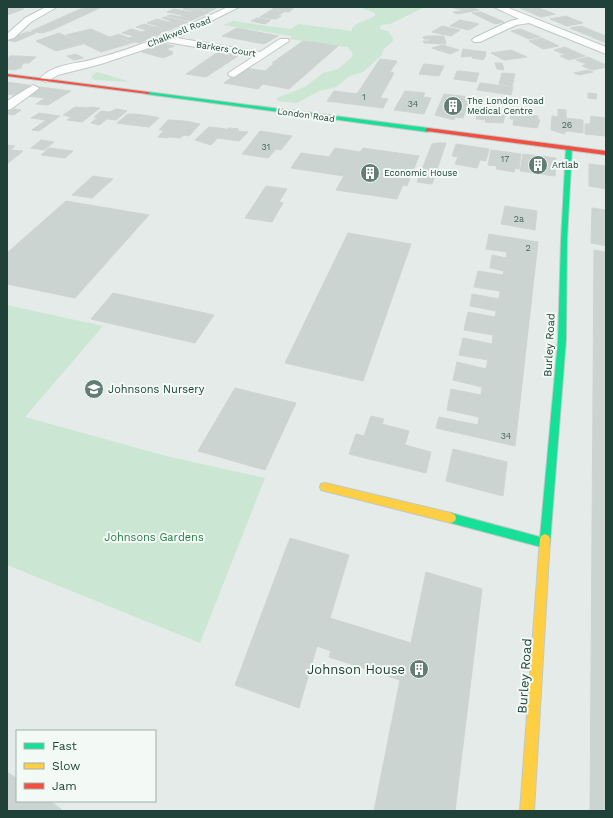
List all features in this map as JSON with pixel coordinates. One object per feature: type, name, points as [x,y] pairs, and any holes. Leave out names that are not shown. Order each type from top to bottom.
[{"type":"main road","name":"London Road","points":[[7,75],[46,79],[343,120],[606,153]]},
{"type":"main road","name":"Burley Road","points":[[527,811],[562,340],[564,240],[569,148]]},
{"type":"main road","points":[[325,487],[412,507],[546,543]]},
{"type":"street","points":[[7,37],[11,36],[28,20],[53,7]]},
{"type":"street","name":"Chalkwell Road","points":[[46,79],[54,73],[97,62],[166,40],[235,7]]},
{"type":"street","points":[[498,7],[606,51]]},
{"type":"street","points":[[477,40],[513,23],[529,20]]},
{"type":"street","name":"Barkers Court","points":[[166,40],[262,55]]},
{"type":"street","name":"Barkers Court","points":[[234,74],[284,41]]},
{"type":"street","name":"Chalkwell Road","points":[[71,83],[97,62]]},
{"type":"street","points":[[7,106],[33,88]]},
{"type":"green space","points":[[359,7],[425,7],[390,24],[381,25],[380,29],[388,31],[393,38],[393,41],[383,50],[382,55],[363,72],[350,76],[336,87],[319,91],[297,103],[277,101],[277,98],[305,87],[323,73],[338,69],[351,58],[353,54],[347,46],[345,47],[289,39],[292,36],[223,25],[233,21],[291,29],[298,24],[352,31],[352,28],[357,24],[375,16],[375,13]]},
{"type":"green space","points":[[97,72],[131,82],[95,80],[92,76]]},
{"type":"green space","name":"Johnsons Gardens","points":[[7,305],[103,326],[25,417],[170,457],[265,478],[200,643],[7,565]]},
{"type":"building","points":[[12,7],[24,9],[7,15],[7,9]]},
{"type":"building","points":[[85,7],[102,7],[52,30],[42,33],[31,31]]},
{"type":"building","points":[[186,7],[218,7],[211,11]]},
{"type":"building","points":[[275,7],[295,7],[289,12],[272,9]]},
{"type":"building","points":[[451,7],[471,7],[479,10],[457,14],[453,12],[464,11]]},
{"type":"building","points":[[536,7],[555,14],[541,17],[520,8]]},
{"type":"building","points":[[186,8],[210,12],[190,21],[167,16],[185,16],[167,12],[174,9],[191,12],[194,11],[183,9]]},
{"type":"building","points":[[271,10],[284,12],[277,16],[281,16],[276,19],[260,17]]},
{"type":"building","points":[[481,12],[504,22],[495,24],[472,13]]},
{"type":"building","points":[[566,16],[583,23],[567,26],[550,19]]},
{"type":"building","points":[[165,17],[188,22],[139,43],[114,36],[118,34],[129,38],[134,36],[122,33],[131,29],[142,32],[147,30],[136,27],[144,24],[155,27],[158,26],[147,23],[157,19],[168,22],[172,21],[162,18]]},
{"type":"building","points":[[257,18],[271,20],[265,24],[251,21]]},
{"type":"building","points":[[460,20],[479,24],[469,30],[450,26]]},
{"type":"building","points":[[442,26],[460,30],[451,36],[432,32]]},
{"type":"building","points":[[581,26],[606,36],[606,43],[570,28]]},
{"type":"building","points":[[237,28],[278,36],[264,44],[222,36]]},
{"type":"building","points":[[91,29],[109,37],[114,36],[127,41],[135,42],[101,52],[66,35]]},
{"type":"building","points":[[521,29],[540,37],[529,39],[511,31]]},
{"type":"building","points":[[27,32],[36,33],[15,42],[7,40]]},
{"type":"building","points":[[59,33],[83,44],[56,51],[36,41]]},
{"type":"building","points":[[444,36],[446,44],[424,43],[423,41],[430,41],[429,39],[424,39],[423,37]]},
{"type":"building","points":[[542,38],[559,46],[543,49],[529,41]]},
{"type":"building","points":[[303,41],[338,46],[289,89],[263,84],[258,89],[224,83],[244,68],[265,71],[275,63],[272,63]]},
{"type":"building","points":[[165,44],[174,46],[166,49],[173,52],[170,53],[173,54],[163,58],[142,52]]},
{"type":"building","points":[[442,45],[459,50],[450,54],[432,48]]},
{"type":"building","points":[[565,47],[585,56],[569,60],[560,56],[565,55],[554,50]]},
{"type":"building","points":[[463,49],[486,52],[485,57],[483,60],[472,58],[473,56],[461,57]]},
{"type":"building","points":[[221,50],[241,54],[206,77],[186,74]]},
{"type":"building","points":[[511,50],[527,57],[513,59],[510,57],[512,59],[504,60],[491,53]]},
{"type":"building","points":[[76,54],[83,58],[74,60],[67,56]]},
{"type":"building","points":[[10,56],[36,57],[29,63],[23,63],[21,68],[14,70],[7,69],[7,59]]},
{"type":"building","points":[[588,57],[606,65],[606,67],[593,70],[582,66],[587,64],[576,60]]},
{"type":"building","points":[[380,59],[397,61],[390,72],[394,73],[380,98],[388,99],[383,108],[327,101],[334,91],[357,94]]},
{"type":"building","points":[[495,63],[502,63],[504,70],[497,69]]},
{"type":"building","points":[[424,64],[444,66],[439,76],[419,74]]},
{"type":"building","points":[[588,70],[593,72],[579,75],[574,73]]},
{"type":"building","points":[[457,71],[479,73],[476,82],[454,79]]},
{"type":"building","points":[[502,73],[515,74],[512,86],[499,84]]},
{"type":"building","points":[[7,82],[34,86],[17,97],[12,96],[18,93],[7,95],[9,92],[7,92]]},
{"type":"building","points":[[480,83],[513,87],[511,95],[477,90]]},
{"type":"building","points":[[40,87],[71,91],[48,105],[36,104],[45,98],[26,96]]},
{"type":"building","points":[[405,91],[425,93],[423,97],[431,98],[424,114],[394,110]]},
{"type":"building","points":[[588,93],[597,94],[596,99],[588,98]]},
{"type":"building","name":"The London Road Medical Centre","points":[[444,94],[471,97],[463,118],[455,117],[454,120],[435,115]]},
{"type":"building","points":[[75,107],[100,108],[82,122],[67,120],[71,117],[63,115]]},
{"type":"building","points":[[10,108],[21,110],[14,115],[7,114],[7,110]]},
{"type":"building","points":[[479,108],[506,111],[503,123],[485,122],[486,120],[476,119]]},
{"type":"building","points":[[117,109],[127,111],[116,120],[107,119],[99,125],[91,123],[98,117],[94,117],[101,111],[109,112]]},
{"type":"building","points":[[558,109],[566,110],[566,118],[583,120],[583,133],[568,131],[564,132],[565,134],[551,130],[552,116],[558,117]]},
{"type":"building","points":[[39,113],[60,116],[39,131],[32,130],[46,120],[31,118]]},
{"type":"building","points":[[511,113],[538,116],[538,120],[540,120],[537,128],[513,125],[514,119],[510,119]]},
{"type":"building","points":[[128,114],[143,115],[131,125],[117,123]]},
{"type":"building","points":[[144,115],[159,118],[149,127],[132,125]]},
{"type":"building","points":[[591,116],[606,118],[606,136],[585,134],[585,124],[590,124]]},
{"type":"building","points":[[168,120],[185,121],[168,138],[158,137],[164,130],[159,130]]},
{"type":"building","points":[[186,121],[200,124],[189,136],[184,135],[180,138],[170,137]]},
{"type":"building","points":[[209,127],[226,129],[211,145],[195,140]]},
{"type":"building","points":[[228,128],[248,132],[239,141],[218,138]]},
{"type":"building","points":[[260,131],[292,136],[281,150],[276,149],[268,158],[242,154]]},
{"type":"building","points":[[41,140],[54,142],[44,150],[31,148]]},
{"type":"building","points":[[446,143],[432,184],[417,182],[432,144]]},
{"type":"building","points":[[456,144],[489,149],[486,161],[480,160],[477,168],[455,164],[458,157],[452,156]]},
{"type":"building","points":[[7,145],[15,146],[10,150],[23,151],[7,164]]},
{"type":"building","points":[[49,148],[73,151],[65,158],[41,155]]},
{"type":"building","name":"Economic House","points":[[335,148],[360,152],[363,148],[419,156],[407,186],[403,185],[397,199],[336,190],[344,176],[291,168],[301,153],[329,157]]},
{"type":"building","points":[[491,150],[521,154],[519,169],[515,168],[514,172],[496,169],[497,166],[488,165]]},
{"type":"building","name":"Artlab","points":[[523,154],[556,158],[555,176],[520,171]]},
{"type":"building","points":[[589,164],[606,166],[606,189],[589,186]]},
{"type":"building","points":[[93,176],[113,179],[92,198],[72,195]]},
{"type":"building","points":[[266,186],[287,189],[279,202],[283,203],[272,222],[245,218]]},
{"type":"building","points":[[66,201],[149,215],[75,298],[7,284],[7,253]]},
{"type":"building","points":[[505,206],[537,211],[535,230],[501,224]]},
{"type":"building","points":[[592,208],[606,210],[606,246],[591,243]]},
{"type":"building","points":[[348,233],[411,244],[363,381],[285,363]]},
{"type":"building","points":[[489,234],[538,242],[515,446],[436,428],[439,417],[478,425],[479,417],[447,410],[451,389],[481,395],[482,387],[453,380],[457,362],[486,369],[488,360],[459,355],[463,338],[492,344],[493,335],[464,330],[468,312],[495,317],[496,311],[470,306],[472,294],[499,299],[500,291],[474,287],[478,271],[503,275],[504,271],[490,268],[492,255],[506,258],[507,252],[486,249]]},
{"type":"building","points":[[594,250],[606,252],[606,811],[590,811]]},
{"type":"building","points":[[113,293],[214,315],[195,343],[91,319]]},
{"type":"building","points":[[235,388],[296,403],[265,470],[198,451]]},
{"type":"building","points":[[371,416],[384,419],[382,424],[409,431],[405,445],[431,452],[426,473],[349,454],[356,434],[364,436]]},
{"type":"building","points":[[453,449],[507,462],[503,496],[446,481]]},
{"type":"building","name":"Johnson House","points":[[290,538],[349,555],[330,618],[411,643],[426,572],[482,589],[455,811],[374,811],[400,680],[329,657],[331,651],[317,646],[299,708],[235,685]]},
{"type":"building","points":[[7,772],[16,778],[7,791]]},
{"type":"building","points":[[16,778],[16,802],[32,802],[26,811],[7,811],[7,791]]},
{"type":"building","points":[[32,802],[51,802],[61,809],[60,811],[26,811]]},
{"type":"traffic: fast","points":[[148,93],[428,130]]},
{"type":"traffic: fast","points":[[545,539],[562,340],[564,240],[569,148]]},
{"type":"traffic: fast","points":[[451,518],[545,543]]},
{"type":"traffic: slow","points":[[325,487],[451,518]]},
{"type":"traffic: slow","points":[[527,811],[545,539]]},
{"type":"traffic: jam","points":[[7,75],[148,93]]},
{"type":"traffic: jam","points":[[428,130],[606,153]]},
{"type":"place","name":"The London Road Medical Centre","points":[[453,106]]},
{"type":"place","name":"Artlab","points":[[538,165]]},
{"type":"place","name":"Economic House","points":[[370,173]]},
{"type":"place","name":"Johnsons Nursery","points":[[94,389]]},
{"type":"place","name":"Johnson House","points":[[419,669]]}]
